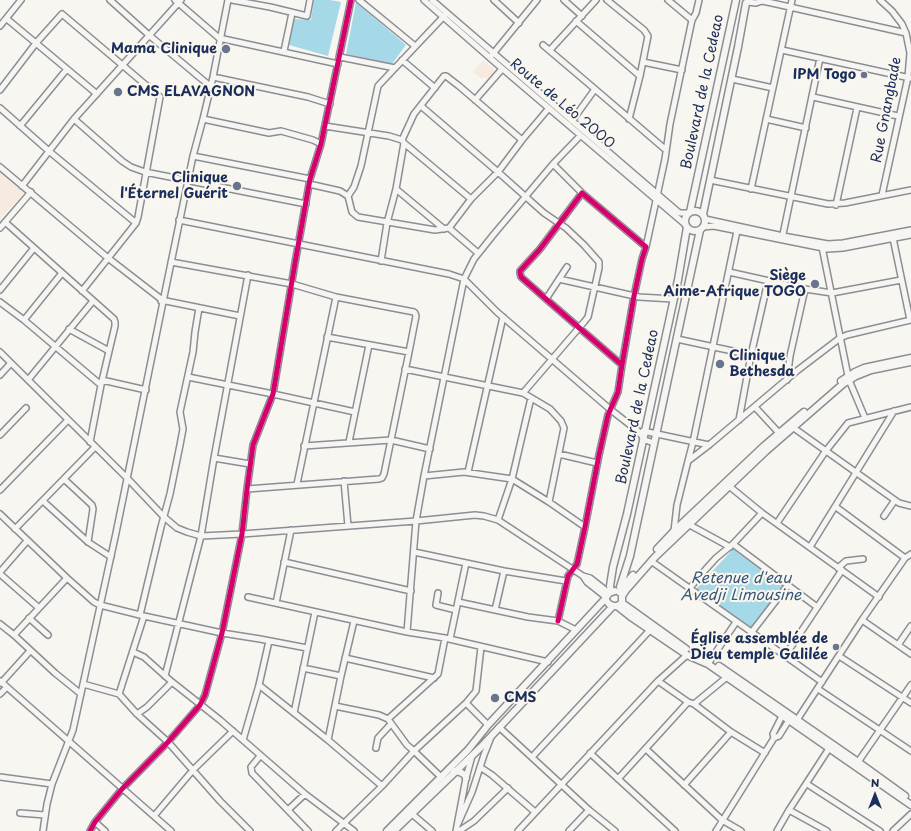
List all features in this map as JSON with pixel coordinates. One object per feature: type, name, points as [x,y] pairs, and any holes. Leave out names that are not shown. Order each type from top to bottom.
[{"type":"main road","points":[[736,0],[740,4],[747,1]]},
{"type":"main road","name":"Boulevard de la Cedeao","points":[[689,213],[736,0]]},
{"type":"main road","name":"Boulevard de la Cedeao","points":[[704,216],[747,1]]},
{"type":"main road","points":[[697,211],[704,216],[702,229],[692,230],[686,226],[685,219],[689,213],[697,211]]},
{"type":"main road","name":"Boulevard de la Cedeao","points":[[614,598],[610,586],[613,568],[626,522],[683,254],[686,226]]},
{"type":"main road","name":"Boulevard de la Cedeao","points":[[614,598],[627,567],[702,229]]},
{"type":"main road","points":[[394,831],[454,771],[470,752],[488,725],[548,662],[576,630],[633,581],[688,524],[766,451],[790,426],[855,372],[872,365],[911,358]]},
{"type":"main road","points":[[848,378],[871,370],[911,362]]},
{"type":"main road","points":[[387,831],[470,752],[481,747],[614,598],[636,571],[674,531],[779,433],[790,426]]},
{"type":"main road","points":[[627,567],[629,570],[636,571]]},
{"type":"main road","points":[[614,598],[650,630],[688,655],[709,662],[727,677],[782,716],[830,747],[911,805]]},
{"type":"main road","points":[[614,598],[690,652],[709,662],[797,720],[911,800]]},
{"type":"main road","points":[[454,771],[460,772],[465,775],[466,778]]},
{"type":"street","points":[[0,26],[22,0]]},
{"type":"street","points":[[110,0],[150,36],[210,86]]},
{"type":"street","points":[[43,831],[52,784],[73,730],[146,390],[179,220],[213,77],[219,38],[228,0]]},
{"type":"street","points":[[232,0],[307,16],[310,0]]},
{"type":"street","points":[[270,7],[271,0]]},
{"type":"street","points":[[90,831],[95,822],[122,789],[168,742],[200,705],[209,683],[222,633],[242,534],[250,464],[255,438],[266,416],[274,394],[310,182],[321,144],[351,0]]},
{"type":"street","points":[[358,0],[415,46]]},
{"type":"street","name":"Route de Léo 2000","points":[[424,0],[445,15],[491,56],[572,121],[657,196],[686,226]]},
{"type":"street","name":"Route de Léo 2000","points":[[432,0],[445,15]]},
{"type":"street","points":[[494,0],[518,23]]},
{"type":"street","points":[[491,56],[538,0]]},
{"type":"street","points":[[564,0],[582,16]]},
{"type":"street","points":[[550,50],[596,0]]},
{"type":"street","points":[[607,0],[645,32],[648,39],[629,119]]},
{"type":"street","points":[[668,0],[692,20]]},
{"type":"street","points":[[558,620],[566,581],[577,564],[597,463],[611,410],[618,392],[634,296],[657,196],[692,20],[696,13],[699,0]]},
{"type":"street","points":[[751,189],[792,0]]},
{"type":"street","name":"Rue Gnangbade","points":[[880,0],[892,10],[902,24],[906,33],[910,52],[909,77],[898,116],[882,195]]},
{"type":"street","points":[[22,186],[50,152],[74,119],[150,36],[178,1],[219,38],[338,64]]},
{"type":"street","points":[[747,1],[756,3],[761,1],[906,33]]},
{"type":"street","points":[[284,51],[292,13]]},
{"type":"street","points":[[0,90],[36,43],[63,14],[160,96],[136,223],[82,291]]},
{"type":"street","points":[[445,15],[378,86],[356,182],[348,196],[352,212],[358,217],[387,223],[435,230],[447,229],[471,199],[498,172],[549,108]]},
{"type":"street","points":[[6,19],[97,94]]},
{"type":"street","points":[[576,21],[640,76]]},
{"type":"street","points":[[543,45],[666,150]]},
{"type":"street","points":[[782,50],[909,77]]},
{"type":"street","name":"Route de Léo 2000","points":[[491,56],[502,69],[580,136],[677,211],[689,213]]},
{"type":"street","points":[[340,57],[395,68]]},
{"type":"street","points":[[782,238],[813,97],[820,58]]},
{"type":"street","points":[[402,60],[434,88]]},
{"type":"street","points":[[643,62],[682,70]]},
{"type":"street","points":[[20,126],[67,69]]},
{"type":"street","points":[[475,100],[502,69]]},
{"type":"street","points":[[381,261],[387,223],[396,189],[403,142],[414,114],[444,76],[446,76],[522,140]]},
{"type":"street","points":[[213,77],[330,104]]},
{"type":"street","points":[[732,79],[773,88]]},
{"type":"street","points":[[572,121],[595,89]]},
{"type":"street","points":[[813,97],[898,116]]},
{"type":"street","points":[[421,106],[544,213],[558,224],[566,228],[599,262],[588,317],[523,393]]},
{"type":"street","points":[[0,108],[50,152],[136,223]]},
{"type":"street","points":[[836,204],[857,108]]},
{"type":"street","points":[[74,119],[122,161],[131,167],[146,172],[220,188],[306,204]]},
{"type":"street","points":[[203,119],[268,133],[281,131],[313,140],[321,144]]},
{"type":"street","points":[[766,119],[806,128]]},
{"type":"street","points":[[325,126],[389,136],[403,142],[471,199]]},
{"type":"street","points":[[408,632],[416,522],[464,279],[478,253],[553,164],[580,136]]},
{"type":"street","points":[[193,156],[310,182],[340,191],[348,196]]},
{"type":"street","points":[[553,164],[582,193],[646,247]]},
{"type":"street","points":[[0,166],[108,258],[164,300],[240,316]]},
{"type":"street","points":[[710,180],[828,204],[836,204],[911,190]]},
{"type":"street","points":[[396,189],[478,253]]},
{"type":"street","points":[[0,228],[30,192]]},
{"type":"street","points":[[582,193],[540,249],[520,271],[521,276],[579,329],[622,365]]},
{"type":"street","points":[[704,216],[782,238]]},
{"type":"street","points":[[179,220],[457,276],[464,279],[503,317],[552,360],[638,431],[643,438],[648,442],[654,443]]},
{"type":"street","points":[[5,222],[115,322],[90,442]]},
{"type":"street","points":[[702,229],[714,226],[822,246],[843,248],[911,235]]},
{"type":"street","points":[[822,246],[911,230]]},
{"type":"street","points":[[674,531],[678,505],[693,442],[737,231]]},
{"type":"street","points":[[688,460],[709,445],[786,380],[840,338],[910,320],[893,238]]},
{"type":"street","points":[[822,246],[848,378],[865,418]]},
{"type":"street","points":[[0,290],[34,248]]},
{"type":"street","points":[[171,262],[292,284],[336,297],[414,312],[416,316],[382,478],[247,489]]},
{"type":"street","points":[[546,299],[567,267]]},
{"type":"street","points":[[729,272],[806,289],[832,293],[901,280]]},
{"type":"street","points":[[24,320],[62,273]]},
{"type":"street","points":[[165,676],[201,536],[248,275]]},
{"type":"street","points":[[559,279],[634,296],[673,299]]},
{"type":"street","points":[[739,420],[751,355],[768,281]]},
{"type":"street","points":[[786,380],[790,356],[806,289]]},
{"type":"street","points":[[297,484],[336,297]]},
{"type":"street","points":[[28,380],[93,301]]},
{"type":"street","points":[[0,302],[24,320],[55,347],[102,382],[146,390]]},
{"type":"street","points":[[119,694],[133,652],[170,494],[183,428],[180,412],[193,352],[194,332],[199,308]]},
{"type":"street","points":[[468,472],[503,317]]},
{"type":"street","points":[[70,329],[109,352]]},
{"type":"street","points":[[327,337],[409,352]]},
{"type":"street","points":[[677,339],[751,355]]},
{"type":"street","points":[[349,442],[368,345]]},
{"type":"street","points":[[0,352],[127,478],[164,517],[177,528],[201,536],[416,522],[475,515],[491,517],[498,520],[583,576],[587,582],[614,598]]},
{"type":"street","points":[[0,375],[11,363]]},
{"type":"street","points":[[405,369],[523,393],[550,409],[563,425],[564,431],[549,502]]},
{"type":"street","points":[[188,377],[355,412]]},
{"type":"street","points":[[498,520],[512,479],[531,398]]},
{"type":"street","points":[[755,407],[779,433]]},
{"type":"street","points":[[776,523],[844,426],[848,423],[865,418],[911,407]]},
{"type":"street","points":[[0,435],[26,408]]},
{"type":"street","points":[[810,547],[894,411]]},
{"type":"street","points":[[0,490],[68,420]]},
{"type":"street","points":[[790,426],[899,503],[911,506]]},
{"type":"street","points":[[638,431],[645,430],[656,434],[709,445]]},
{"type":"street","points":[[304,446],[391,440],[430,449]]},
{"type":"street","points":[[15,529],[95,447]]},
{"type":"street","points":[[559,454],[597,463]]},
{"type":"street","points":[[214,458],[250,464]]},
{"type":"street","points":[[424,476],[468,472],[512,479],[585,527]]},
{"type":"street","points":[[64,479],[92,504],[93,509],[88,542]]},
{"type":"street","points":[[344,481],[348,526]]},
{"type":"street","points":[[729,486],[762,513],[879,597]]},
{"type":"street","points":[[884,516],[895,500]]},
{"type":"street","points":[[43,501],[88,542],[111,557]]},
{"type":"street","points":[[797,720],[862,620],[909,554],[836,507]]},
{"type":"street","points":[[689,589],[706,569],[732,546],[762,513]]},
{"type":"street","points":[[0,514],[67,578],[94,602],[100,605],[142,616],[222,633],[307,648]]},
{"type":"street","points":[[688,524],[732,546],[817,607]]},
{"type":"street","points":[[276,603],[291,530]]},
{"type":"street","points":[[27,541],[0,573],[39,608]]},
{"type":"street","points":[[414,552],[504,571],[566,581]]},
{"type":"street","points":[[785,656],[846,561],[863,559]]},
{"type":"street","points":[[651,561],[822,682]]},
{"type":"street","points":[[284,562],[411,591]]},
{"type":"street","points":[[376,748],[378,738],[389,721],[440,671],[447,639],[458,602],[466,563]]},
{"type":"street","points":[[496,610],[504,571]]},
{"type":"street","points":[[14,635],[67,578]]},
{"type":"street","points":[[751,633],[788,585]]},
{"type":"street","points":[[438,593],[436,605],[456,610]]},
{"type":"street","points":[[248,597],[548,662]]},
{"type":"street","points":[[458,602],[528,617],[558,620],[576,630]]},
{"type":"street","points":[[294,713],[315,612]]},
{"type":"street","points":[[29,618],[48,635]]},
{"type":"street","points":[[862,620],[911,654]]},
{"type":"street","points":[[328,740],[354,621]]},
{"type":"street","points":[[709,662],[736,622]]},
{"type":"street","points":[[0,624],[81,694]]},
{"type":"street","points":[[898,645],[911,626]]},
{"type":"street","points":[[532,757],[650,630]]},
{"type":"street","points":[[243,740],[260,685],[269,641]]},
{"type":"street","points":[[336,831],[382,786],[414,751],[466,703],[476,691],[481,647]]},
{"type":"street","points":[[30,651],[1,682],[69,740],[122,789],[171,831]]},
{"type":"street","points":[[133,652],[144,657],[305,794],[354,831]]},
{"type":"street","points":[[521,830],[535,812],[658,681],[688,655]]},
{"type":"street","points":[[839,656],[911,703]]},
{"type":"street","points":[[345,658],[434,678]]},
{"type":"street","points":[[303,668],[341,676]]},
{"type":"street","points":[[694,704],[727,677]]},
{"type":"street","points":[[658,681],[688,702],[694,704],[731,732],[764,753]]},
{"type":"street","points":[[137,714],[148,706],[172,682]]},
{"type":"street","points":[[83,684],[119,694],[137,714],[168,742],[220,801],[250,831]]},
{"type":"street","points":[[260,685],[382,786]]},
{"type":"street","points":[[858,762],[911,685]]},
{"type":"street","points":[[0,694],[7,688]]},
{"type":"street","points":[[818,688],[879,731],[911,751]]},
{"type":"street","points":[[618,779],[688,702]]},
{"type":"street","points":[[466,703],[488,725]]},
{"type":"street","points":[[335,706],[379,715],[389,721],[407,745],[442,778]]},
{"type":"street","points":[[774,738],[773,734],[782,716]]},
{"type":"street","points":[[716,831],[764,753],[789,720]]},
{"type":"street","points":[[499,727],[588,810],[615,831]]},
{"type":"street","points":[[154,816],[193,770],[233,732]]},
{"type":"street","points":[[684,785],[731,732]]},
{"type":"street","points":[[457,829],[493,734]]},
{"type":"street","points":[[478,740],[484,756]]},
{"type":"street","points":[[777,831],[830,747]]},
{"type":"street","points":[[646,749],[722,820],[741,831]]},
{"type":"street","points":[[457,829],[470,752]]},
{"type":"street","points":[[590,753],[675,831]]},
{"type":"street","points":[[260,756],[251,767],[252,773],[308,831]]},
{"type":"street","points":[[480,767],[508,788],[535,812]]},
{"type":"street","points":[[0,777],[52,784]]},
{"type":"street","points":[[807,784],[880,831]]},
{"type":"street","points":[[457,829],[474,821],[508,788]]},
{"type":"street","points":[[288,810],[305,794]]},
{"type":"street","points":[[569,831],[588,810]]},
{"type":"street","points":[[789,810],[827,831]]},
{"type":"street","points":[[20,814],[45,816]]},
{"type":"street","points":[[412,814],[432,831]]},
{"type":"street","points":[[893,831],[911,814]]},
{"type":"street","points":[[95,822],[106,831]]},
{"type":"shaded area","points":[[483,60],[495,70],[487,79],[484,77],[482,79],[473,72]]},
{"type":"shaded area","points":[[0,172],[24,193],[0,219]]},
{"type":"water","points":[[314,0],[341,2],[328,56],[289,45],[294,19],[311,20]]},
{"type":"water","points":[[356,2],[406,45],[392,64],[346,54]]},
{"type":"water","name":"Retenue d'eau Avedji Limousine","points":[[733,549],[782,585],[752,628],[696,589]]},
{"type":"cycle path","points":[[90,831],[95,822],[122,789],[168,742],[200,705],[205,695],[222,633],[242,534],[253,445],[273,394],[310,179],[321,144],[351,0]]},
{"type":"cycle path","points":[[558,621],[568,576],[577,564],[608,415],[618,392],[622,365],[521,277],[520,271],[540,249],[582,193],[646,247],[634,296],[622,365]]},
{"type":"place","name":"Mama Clinique","points":[[226,49]]},
{"type":"place","name":"IPM Togo","points":[[864,75]]},
{"type":"place","name":"CMS ELAVAGNON","points":[[118,92]]},
{"type":"place","name":"Clinique l'Éternel Guérit","points":[[237,186]]},
{"type":"place","name":"Siège Aime-Afrique TOGO","points":[[815,284]]},
{"type":"place","name":"Clinique Bethesda","points":[[720,364]]},
{"type":"place","name":"Église assemblée de Dieu temple Galilée","points":[[836,647]]},
{"type":"place","name":"CMS","points":[[495,698]]}]
